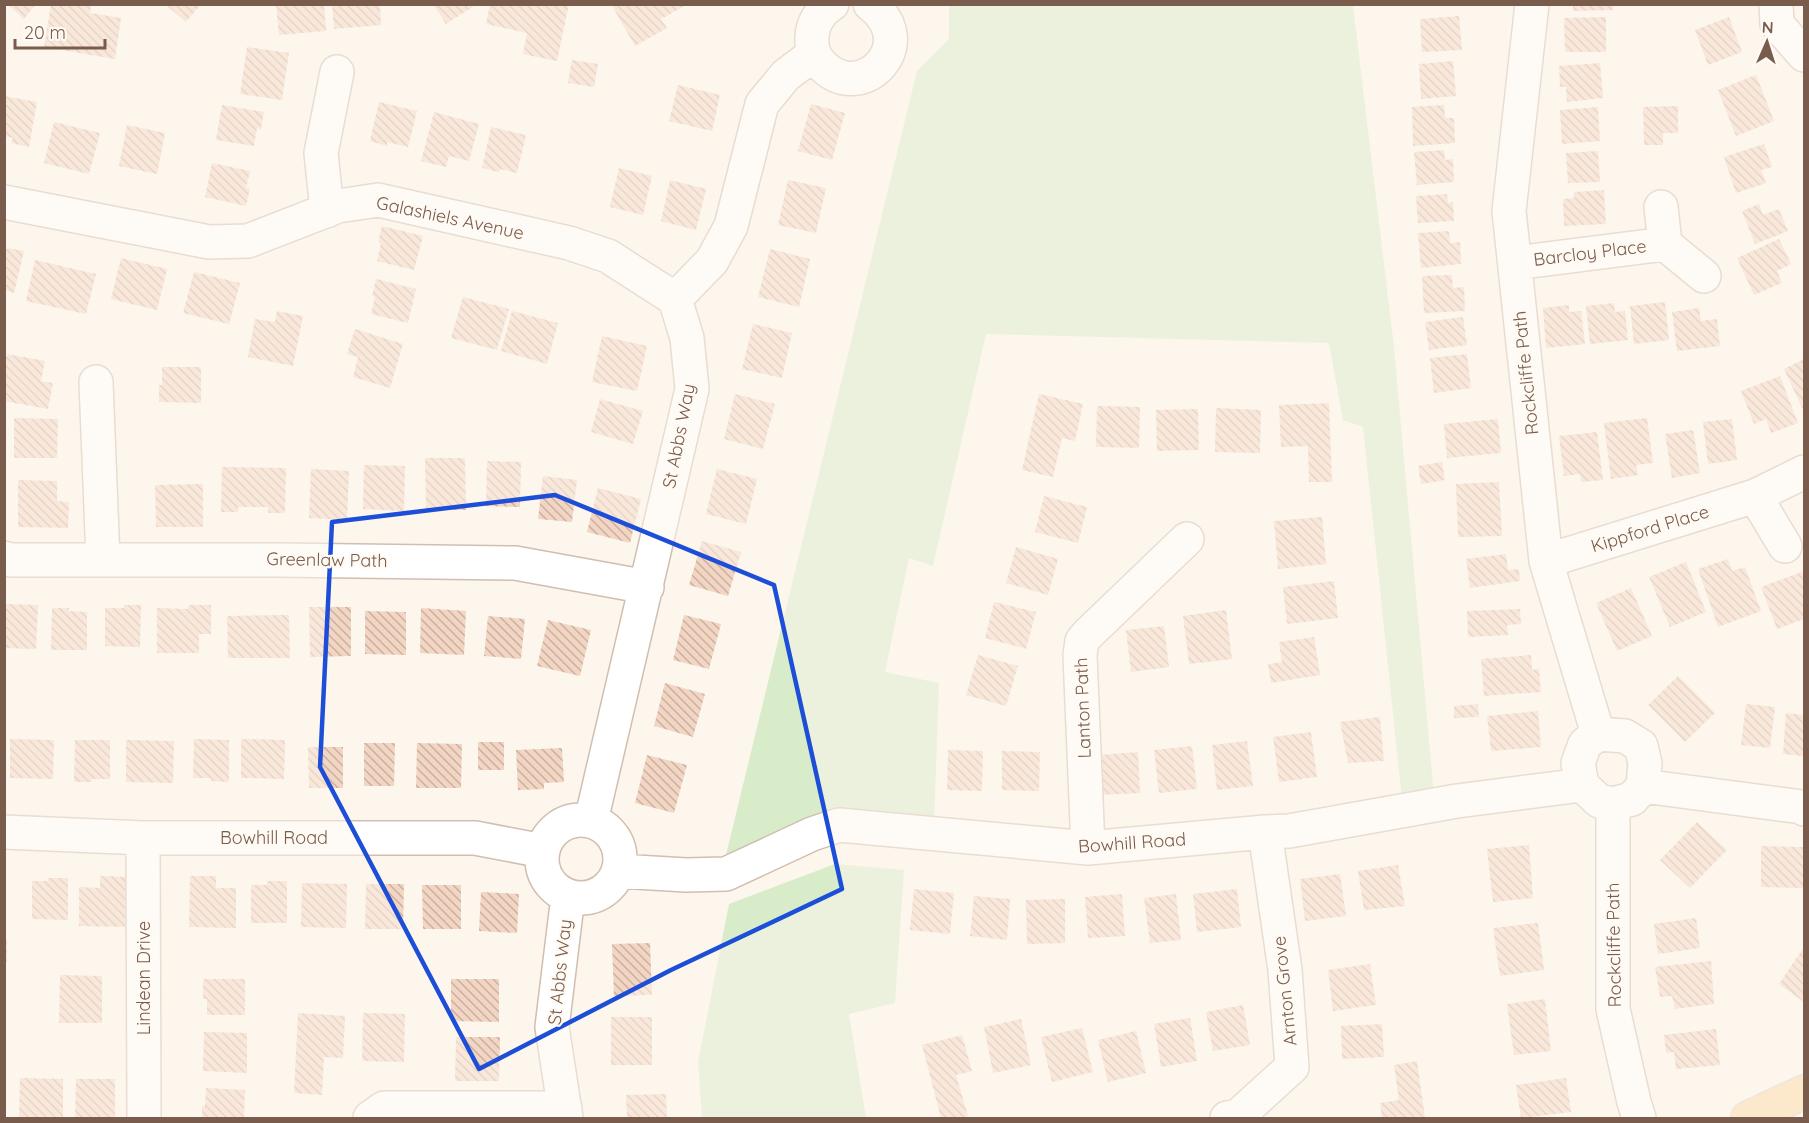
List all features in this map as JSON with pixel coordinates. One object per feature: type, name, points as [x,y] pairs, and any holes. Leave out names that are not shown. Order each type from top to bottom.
[{"type":"main road","points":[[1748,1119],[1804,1092]]},
{"type":"street","points":[[832,4],[821,13],[815,23],[812,33],[814,54],[828,71],[848,78],[868,75],[877,69],[889,51],[889,29],[885,19],[870,4]]},
{"type":"street","name":"Rockcliffe Path","points":[[1532,4],[1509,212],[1546,561],[1598,734]]},
{"type":"street","points":[[1776,4],[1777,24],[1804,55]]},
{"type":"street","points":[[675,299],[712,261],[730,226],[762,104],[786,75],[814,54]]},
{"type":"street","points":[[327,211],[321,153],[337,72]]},
{"type":"street","name":"Galashiels Avenue","points":[[4,202],[209,242],[248,241],[338,206],[378,200],[569,243],[608,256],[675,299]]},
{"type":"street","name":"Barcloy Place","points":[[1661,207],[1665,244],[1704,276]]},
{"type":"street","name":"Barcloy Place","points":[[1515,263],[1665,244]]},
{"type":"street","name":"St Abbs Way","points":[[591,821],[692,389],[687,338],[675,299]]},
{"type":"street","points":[[96,382],[103,560]]},
{"type":"street","name":"Kippford Place","points":[[1546,561],[1755,496],[1804,472]]},
{"type":"street","points":[[1755,496],[1785,546]]},
{"type":"street","name":"Lanton Path","points":[[1088,848],[1080,655],[1082,641],[1186,539]]},
{"type":"street","name":"Greenlaw Path","points":[[4,558],[11,560],[515,563],[647,587]]},
{"type":"street","points":[[1598,734],[1625,736],[1641,746],[1645,763],[1643,786],[1632,799],[1613,804],[1599,801],[1582,785],[1578,763],[1585,744],[1598,734]]},
{"type":"street","name":"Bowhill Road","points":[[619,871],[686,875],[726,874],[812,834],[839,825],[1088,848],[1289,831],[1457,801],[1582,785]]},
{"type":"street","points":[[1643,786],[1804,809]]},
{"type":"street","name":"Rockcliffe Path","points":[[1613,804],[1613,1009],[1639,1119]]},
{"type":"street","points":[[575,820],[591,821],[605,828],[616,840],[621,855],[619,871],[611,885],[599,894],[584,899],[568,896],[556,889],[547,878],[542,865],[543,851],[549,837],[561,826],[575,820]]},
{"type":"street","name":"Bowhill Road","points":[[4,832],[143,838],[476,838],[543,851]]},
{"type":"street","name":"Arnton Grove","points":[[1227,1119],[1238,1116],[1292,1067],[1285,970],[1265,832]]},
{"type":"street","name":"Lindean Drive","points":[[143,838],[144,1119]]},
{"type":"street","name":"St Abbs Way","points":[[566,1113],[552,1028],[568,896]]},
{"type":"street","points":[[370,1119],[384,1108],[566,1113]]},
{"type":"highlighted area","points":[[555,495],[774,585],[842,889],[671,970],[479,1069],[320,767],[332,522]]},
{"type":"green space","points":[[949,5],[1353,5],[1394,347],[1434,796],[1402,800],[1363,427],[1343,420],[1329,343],[986,334],[933,566],[909,558],[885,672],[939,683],[934,825],[837,818],[723,867],[917,71],[949,39]]},
{"type":"green space","points":[[835,864],[904,870],[895,1003],[849,1014],[866,1118],[702,1118],[698,1062],[729,904]]},
{"type":"building","points":[[7,4],[36,4],[24,19]]},
{"type":"building","points":[[51,4],[91,4],[90,13],[121,18],[115,59],[44,47]]},
{"type":"building","points":[[165,4],[201,4],[186,22]]},
{"type":"building","points":[[276,4],[324,4],[326,31],[279,35]]},
{"type":"building","points":[[332,4],[380,4],[381,25],[334,29]]},
{"type":"building","points":[[433,4],[477,4],[446,24]]},
{"type":"building","points":[[490,4],[569,4],[557,61],[523,54],[527,33],[486,24]]},
{"type":"building","points":[[611,4],[688,4],[661,19],[667,28],[635,46]]},
{"type":"building","points":[[1573,4],[1613,4],[1613,10],[1573,11]]},
{"type":"building","points":[[1459,16],[1462,50],[1422,52],[1420,19]]},
{"type":"building","points":[[1606,17],[1606,52],[1565,52],[1564,18]]},
{"type":"building","points":[[1729,17],[1742,52],[1708,65],[1695,30]]},
{"type":"building","points":[[247,47],[289,53],[282,100],[240,94]]},
{"type":"building","points":[[572,60],[598,64],[594,87],[568,83]]},
{"type":"building","points":[[1453,61],[1456,96],[1421,99],[1419,64]]},
{"type":"building","points":[[1600,63],[1603,98],[1567,102],[1566,87],[1560,87],[1559,66]]},
{"type":"building","points":[[1756,75],[1774,121],[1736,136],[1718,90]]},
{"type":"building","points":[[678,85],[720,95],[712,131],[669,121]]},
{"type":"building","points":[[4,96],[37,102],[29,147],[11,143],[13,138],[4,136]]},
{"type":"building","points":[[379,102],[417,111],[408,147],[387,142],[387,146],[370,141]]},
{"type":"building","points":[[811,104],[845,113],[832,160],[798,151]]},
{"type":"building","points":[[222,105],[264,112],[261,129],[257,128],[254,146],[216,140]]},
{"type":"building","points":[[1444,105],[1445,118],[1454,118],[1455,143],[1413,146],[1412,107]]},
{"type":"building","points":[[1678,106],[1678,133],[1663,133],[1663,145],[1644,145],[1643,107]]},
{"type":"building","points":[[1598,107],[1600,141],[1562,144],[1560,110]]},
{"type":"building","points":[[434,112],[479,124],[469,161],[449,156],[446,167],[421,161]]},
{"type":"building","points":[[54,122],[100,133],[89,174],[44,163]]},
{"type":"building","points":[[127,125],[165,133],[157,174],[119,166]]},
{"type":"building","points":[[491,127],[526,135],[517,173],[482,168]]},
{"type":"building","points":[[1764,144],[1772,167],[1761,170],[1766,183],[1736,193],[1724,157]]},
{"type":"building","points":[[1444,150],[1445,160],[1453,159],[1454,182],[1417,185],[1414,152]]},
{"type":"building","points":[[1598,151],[1600,182],[1568,183],[1566,153]]},
{"type":"building","points":[[212,163],[250,171],[246,188],[250,189],[246,206],[205,197]]},
{"type":"building","points":[[619,168],[652,176],[643,215],[610,207]]},
{"type":"building","points":[[670,180],[706,189],[696,230],[661,221]]},
{"type":"building","points":[[788,180],[826,188],[816,233],[778,225]]},
{"type":"building","points":[[1604,190],[1606,224],[1564,226],[1563,199],[1574,198],[1574,192]]},
{"type":"building","points":[[1447,194],[1448,203],[1453,202],[1454,221],[1418,223],[1416,196]]},
{"type":"building","points":[[1759,204],[1763,215],[1779,209],[1788,231],[1755,244],[1742,211]]},
{"type":"building","points":[[382,226],[423,236],[414,270],[377,261]]},
{"type":"building","points":[[1449,231],[1450,243],[1460,242],[1461,264],[1421,268],[1418,233]]},
{"type":"building","points":[[1779,239],[1791,264],[1777,271],[1782,283],[1754,295],[1737,258]]},
{"type":"building","points":[[7,248],[24,251],[14,293],[4,290],[4,251]]},
{"type":"building","points":[[770,249],[810,259],[799,307],[758,297]]},
{"type":"building","points":[[121,258],[167,269],[157,310],[111,299]]},
{"type":"building","points":[[35,260],[96,274],[86,314],[26,301]]},
{"type":"building","points":[[194,272],[240,283],[229,324],[183,313]]},
{"type":"building","points":[[1452,275],[1453,288],[1464,287],[1465,311],[1424,313],[1422,276]]},
{"type":"building","points":[[376,279],[416,289],[408,323],[371,314]]},
{"type":"building","points":[[463,297],[509,309],[497,350],[451,338]]},
{"type":"building","points":[[1665,302],[1669,340],[1634,344],[1630,306]]},
{"type":"building","points":[[1614,303],[1615,312],[1625,311],[1628,340],[1590,344],[1586,306]]},
{"type":"building","points":[[1569,305],[1569,312],[1581,311],[1585,344],[1546,348],[1543,308]]},
{"type":"building","points":[[1699,308],[1701,321],[1717,319],[1720,346],[1677,351],[1672,312]]},
{"type":"building","points":[[277,311],[303,316],[293,366],[248,357],[255,319],[275,322]]},
{"type":"building","points":[[512,311],[558,323],[547,364],[501,351]]},
{"type":"building","points":[[1463,317],[1467,345],[1429,350],[1425,322]]},
{"type":"building","points":[[753,324],[792,333],[782,378],[742,369]]},
{"type":"building","points":[[355,329],[403,344],[390,388],[353,377],[358,357],[347,354]]},
{"type":"building","points":[[602,336],[647,346],[637,391],[592,382]]},
{"type":"building","points":[[7,354],[45,361],[41,381],[53,383],[48,409],[4,401],[4,365]]},
{"type":"building","points":[[1467,354],[1471,388],[1434,393],[1430,358]]},
{"type":"building","points":[[1804,359],[1804,412],[1784,369]]},
{"type":"building","points":[[162,367],[201,367],[201,403],[159,402]]},
{"type":"building","points":[[1780,376],[1798,423],[1771,433],[1766,419],[1754,424],[1741,391]]},
{"type":"building","points":[[735,394],[775,404],[763,449],[724,439]]},
{"type":"building","points":[[1039,394],[1083,404],[1075,441],[1062,438],[1053,477],[1022,470]]},
{"type":"building","points":[[600,399],[643,411],[633,444],[591,432]]},
{"type":"building","points":[[1329,403],[1332,482],[1309,482],[1308,446],[1281,447],[1279,405]]},
{"type":"building","points":[[1097,406],[1140,407],[1139,448],[1096,447]]},
{"type":"building","points":[[1216,408],[1261,410],[1260,453],[1215,452]]},
{"type":"building","points":[[1198,409],[1199,450],[1157,451],[1156,410]]},
{"type":"building","points":[[14,418],[58,419],[57,458],[14,458]]},
{"type":"building","points":[[1647,418],[1653,463],[1636,465],[1638,475],[1611,479],[1604,423]]},
{"type":"building","points":[[1498,419],[1501,453],[1447,458],[1444,424]]},
{"type":"building","points":[[1732,419],[1737,460],[1708,464],[1703,422]]},
{"type":"building","points":[[1693,430],[1700,473],[1672,478],[1665,434]]},
{"type":"building","points":[[1597,432],[1603,480],[1581,482],[1580,474],[1564,476],[1559,436]]},
{"type":"building","points":[[425,458],[465,458],[466,510],[426,510]]},
{"type":"building","points":[[487,461],[521,462],[520,507],[486,506]]},
{"type":"building","points":[[1442,462],[1445,480],[1421,484],[1418,466]]},
{"type":"building","points":[[364,465],[405,466],[404,511],[363,509]]},
{"type":"building","points":[[222,467],[286,468],[285,513],[268,513],[268,507],[238,507],[238,512],[221,512]]},
{"type":"building","points":[[311,469],[349,471],[347,520],[309,518]]},
{"type":"building","points":[[717,469],[757,479],[746,524],[706,514]]},
{"type":"building","points":[[543,476],[577,480],[572,522],[538,519]]},
{"type":"building","points":[[18,480],[57,481],[57,501],[69,502],[68,528],[18,527]]},
{"type":"building","points":[[1499,482],[1502,536],[1458,537],[1456,484]]},
{"type":"building","points":[[203,484],[203,527],[156,527],[155,485]]},
{"type":"building","points":[[598,488],[641,499],[630,543],[587,532]]},
{"type":"building","points":[[1044,496],[1087,507],[1078,543],[1035,532]]},
{"type":"building","points":[[1322,517],[1326,564],[1278,569],[1274,521]]},
{"type":"building","points":[[702,541],[741,552],[728,596],[689,585]]},
{"type":"building","points":[[1016,547],[1058,559],[1048,595],[1006,583]]},
{"type":"building","points":[[1506,554],[1508,570],[1519,569],[1520,581],[1470,588],[1466,559]]},
{"type":"building","points":[[1728,559],[1732,571],[1745,567],[1761,611],[1718,627],[1698,569]]},
{"type":"building","points":[[1686,562],[1706,612],[1670,627],[1649,577]]},
{"type":"building","points":[[1804,571],[1804,619],[1777,629],[1761,587]]},
{"type":"building","points":[[1334,581],[1338,618],[1287,624],[1283,587]]},
{"type":"building","points":[[1631,588],[1652,636],[1617,651],[1596,603]]},
{"type":"building","points":[[994,602],[1036,612],[1026,649],[985,638]]},
{"type":"building","points":[[4,604],[38,605],[36,649],[4,648]]},
{"type":"building","points":[[124,605],[141,605],[140,647],[105,646],[105,608],[124,608]]},
{"type":"building","points":[[189,605],[211,605],[211,634],[199,634],[199,653],[157,653],[157,608],[188,609]]},
{"type":"building","points":[[309,607],[351,607],[351,656],[310,657]]},
{"type":"building","points":[[52,608],[69,608],[69,611],[87,612],[87,650],[51,650]]},
{"type":"building","points":[[421,608],[466,611],[464,655],[420,653]]},
{"type":"building","points":[[1520,609],[1521,624],[1507,625],[1508,635],[1468,637],[1467,611]]},
{"type":"building","points":[[1226,610],[1232,659],[1189,664],[1183,616]]},
{"type":"building","points":[[365,611],[406,612],[406,655],[365,654]]},
{"type":"building","points":[[289,615],[290,658],[228,658],[227,616]]},
{"type":"building","points":[[684,615],[721,624],[709,669],[673,660]]},
{"type":"building","points":[[488,616],[525,619],[521,659],[484,656]]},
{"type":"building","points":[[548,620],[591,630],[580,676],[537,666]]},
{"type":"building","points":[[1164,626],[1169,667],[1131,672],[1126,630]]},
{"type":"building","points":[[1314,637],[1320,675],[1271,683],[1268,664],[1282,662],[1279,642]]},
{"type":"building","points":[[978,655],[1018,666],[1006,706],[966,695]]},
{"type":"building","points":[[1531,655],[1532,670],[1539,669],[1541,692],[1484,696],[1481,659]]},
{"type":"building","points":[[1678,676],[1715,713],[1685,742],[1648,705]]},
{"type":"building","points":[[665,683],[705,694],[693,737],[654,726]]},
{"type":"building","points":[[1478,704],[1479,717],[1454,718],[1454,706]]},
{"type":"building","points":[[1746,704],[1775,707],[1770,748],[1741,745]]},
{"type":"building","points":[[1538,711],[1541,747],[1491,751],[1487,716]]},
{"type":"building","points":[[1786,713],[1804,715],[1804,756],[1783,754]]},
{"type":"building","points":[[1380,717],[1384,761],[1348,763],[1340,722]]},
{"type":"building","points":[[1311,732],[1317,777],[1279,782],[1273,737]]},
{"type":"building","points":[[10,739],[54,740],[53,779],[10,778]]},
{"type":"building","points":[[194,739],[229,740],[229,782],[211,781],[211,778],[193,778]]},
{"type":"building","points":[[241,739],[285,740],[284,779],[241,778]]},
{"type":"building","points":[[75,740],[110,740],[110,779],[74,782]]},
{"type":"building","points":[[126,740],[174,741],[173,783],[126,782]]},
{"type":"building","points":[[1247,741],[1253,786],[1217,790],[1212,745]]},
{"type":"building","points":[[478,742],[504,742],[504,770],[478,770]]},
{"type":"building","points":[[364,743],[395,743],[394,786],[364,786]]},
{"type":"building","points":[[417,743],[462,744],[461,788],[416,788]]},
{"type":"building","points":[[1192,746],[1197,789],[1159,793],[1154,750]]},
{"type":"building","points":[[308,747],[343,747],[343,788],[309,788]]},
{"type":"building","points":[[562,748],[564,782],[544,783],[544,789],[518,790],[516,750]]},
{"type":"building","points":[[948,750],[983,751],[982,791],[947,790]]},
{"type":"building","points":[[1002,751],[1040,752],[1039,791],[1002,790]]},
{"type":"building","points":[[1138,752],[1140,793],[1101,795],[1098,755]]},
{"type":"building","points":[[647,755],[687,765],[674,813],[635,803]]},
{"type":"building","points":[[1697,822],[1727,850],[1690,888],[1660,860]]},
{"type":"building","points":[[1529,845],[1533,898],[1493,902],[1487,849]]},
{"type":"building","points":[[1761,846],[1804,847],[1804,888],[1761,887]]},
{"type":"building","points":[[1398,865],[1405,906],[1364,910],[1358,871]]},
{"type":"building","points":[[1340,874],[1346,916],[1305,921],[1300,879]]},
{"type":"building","points":[[100,876],[126,877],[125,927],[79,926],[79,887],[100,888]]},
{"type":"building","points":[[190,876],[216,876],[216,888],[236,888],[236,928],[189,927]]},
{"type":"building","points":[[48,878],[68,878],[68,920],[32,919],[32,881],[48,881]]},
{"type":"building","points":[[267,881],[287,881],[287,923],[251,923],[251,885],[267,885]]},
{"type":"building","points":[[302,883],[347,884],[346,928],[301,927]]},
{"type":"building","points":[[366,884],[404,884],[403,929],[365,929]]},
{"type":"building","points":[[422,885],[461,885],[461,929],[423,929]]},
{"type":"building","points":[[914,889],[954,893],[950,934],[910,930]]},
{"type":"building","points":[[1237,889],[1241,927],[1197,932],[1193,894]]},
{"type":"building","points":[[481,892],[519,894],[517,933],[479,931]]},
{"type":"building","points":[[1122,894],[1125,936],[1088,938],[1085,897]]},
{"type":"building","points":[[1176,894],[1181,940],[1150,943],[1144,898]]},
{"type":"building","points":[[974,896],[1010,899],[1007,940],[970,936]]},
{"type":"building","points":[[1065,899],[1065,943],[1027,944],[1026,900]]},
{"type":"building","points":[[1696,918],[1700,948],[1658,954],[1654,924]]},
{"type":"building","points":[[1538,923],[1544,970],[1500,976],[1493,928]]},
{"type":"building","points":[[4,938],[7,938],[7,962],[4,962]]},
{"type":"building","points":[[650,943],[652,995],[614,996],[612,944]]},
{"type":"building","points":[[1804,947],[1804,1002],[1779,984]]},
{"type":"building","points":[[1711,961],[1714,1004],[1675,1009],[1672,996],[1660,997],[1655,967]]},
{"type":"building","points":[[1370,964],[1376,1005],[1333,1011],[1328,970]]},
{"type":"building","points":[[60,975],[102,976],[102,1023],[59,1023]]},
{"type":"building","points":[[203,979],[245,979],[245,1015],[207,1015],[207,999],[203,999]]},
{"type":"building","points":[[451,979],[499,979],[499,1022],[451,1021]]},
{"type":"building","points":[[1545,999],[1551,1051],[1514,1055],[1507,1004]]},
{"type":"building","points":[[1243,1005],[1250,1045],[1213,1051],[1206,1012]]},
{"type":"building","points":[[298,1013],[345,1016],[343,1058],[324,1057],[322,1095],[294,1093]]},
{"type":"building","points":[[363,1013],[405,1014],[404,1062],[362,1061]]},
{"type":"building","points":[[611,1017],[652,1017],[652,1065],[611,1065]]},
{"type":"building","points":[[1190,1018],[1197,1061],[1161,1067],[1154,1024]]},
{"type":"building","points":[[1021,1019],[1031,1065],[993,1073],[984,1027]]},
{"type":"building","points":[[1382,1024],[1384,1057],[1342,1059],[1341,1026]]},
{"type":"building","points":[[1082,1028],[1093,1072],[1052,1082],[1041,1037]]},
{"type":"building","points":[[1716,1029],[1720,1065],[1676,1069],[1674,1052],[1666,1053],[1664,1035]]},
{"type":"building","points":[[1136,1031],[1146,1073],[1108,1082],[1098,1040]]},
{"type":"building","points":[[204,1032],[247,1033],[247,1073],[203,1071]]},
{"type":"building","points":[[962,1035],[972,1071],[956,1075],[968,1116],[941,1118],[922,1045]]},
{"type":"building","points":[[456,1037],[500,1037],[499,1081],[455,1081]]},
{"type":"building","points":[[1417,1061],[1425,1118],[1382,1118],[1380,1103],[1399,1100],[1394,1065]]},
{"type":"building","points":[[20,1078],[63,1079],[63,1118],[19,1118]]},
{"type":"building","points":[[1566,1078],[1571,1112],[1521,1118],[1516,1085]]},
{"type":"building","points":[[76,1079],[115,1079],[115,1118],[75,1118]]},
{"type":"building","points":[[206,1088],[245,1090],[244,1118],[202,1118]]},
{"type":"building","points":[[666,1094],[667,1118],[627,1118],[626,1095]]}]
